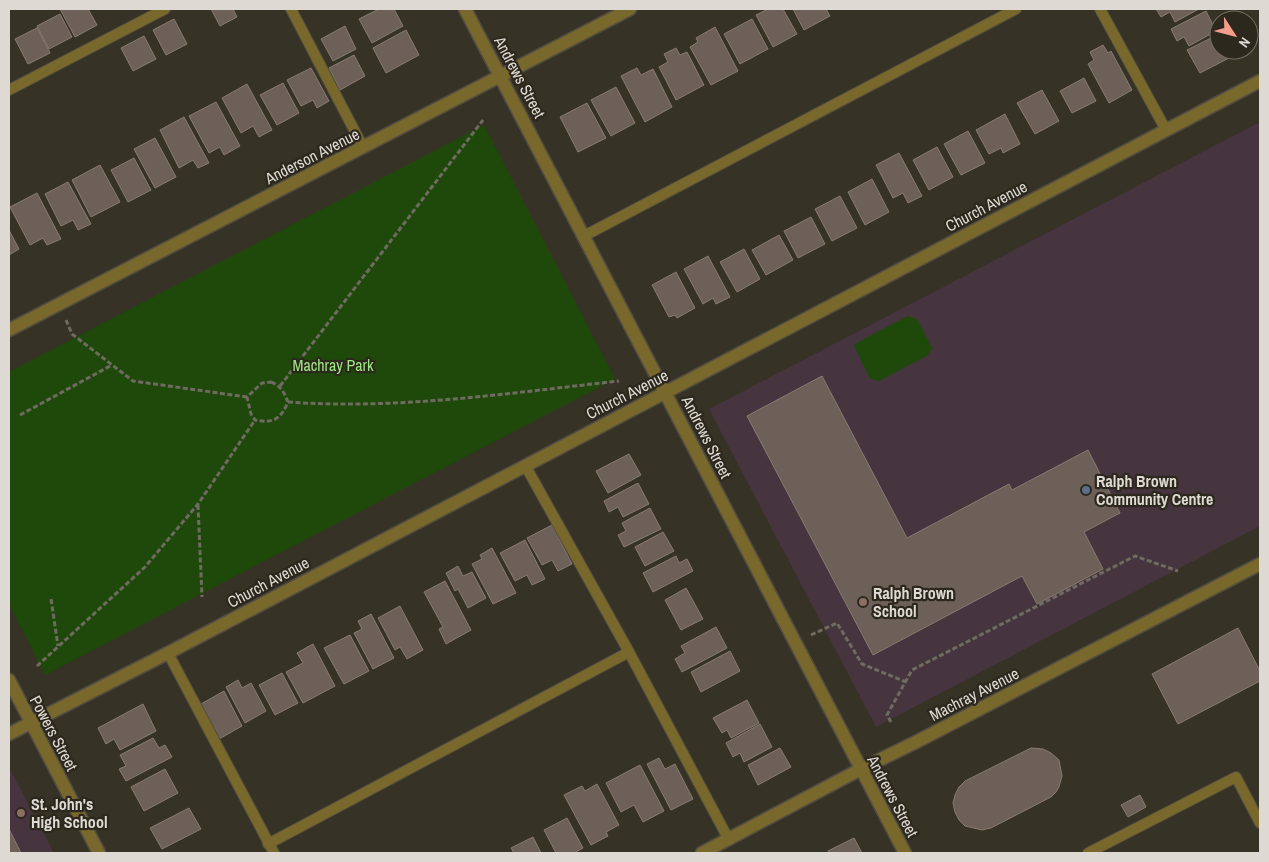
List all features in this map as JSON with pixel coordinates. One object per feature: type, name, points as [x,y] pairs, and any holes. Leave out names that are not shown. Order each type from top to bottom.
[{"type":"street","name":"Andrews Street","points":[[466,9],[905,853]]},
{"type":"street","name":"Anderson Avenue","points":[[9,330],[59,306],[630,9]]},
{"type":"street","name":"Church Avenue","points":[[9,734],[168,653],[1260,81]]},
{"type":"street","name":"Machray Avenue","points":[[702,853],[860,769],[918,742],[1260,564]]},
{"type":"street","name":"Powers Street","points":[[9,680],[99,853]]},
{"type":"lane","points":[[9,90],[165,9]]},
{"type":"lane","points":[[292,9],[363,147]]},
{"type":"lane","points":[[584,236],[1016,9]]},
{"type":"lane","points":[[1100,9],[1166,130]]},
{"type":"lane","points":[[525,465],[629,652],[728,840]]},
{"type":"lane","points":[[168,653],[271,848],[629,652]]},
{"type":"lane","points":[[1088,853],[1236,777],[1260,823]]},
{"type":"path","points":[[280,386],[483,120]]},
{"type":"path","points":[[59,306],[72,334],[133,381],[247,397]]},
{"type":"path","points":[[20,415],[112,365]]},
{"type":"path","points":[[288,402],[327,405],[436,402],[619,381]]},
{"type":"path","points":[[272,382],[280,386],[288,402],[284,412],[277,419],[269,422],[255,420],[251,414],[247,397],[262,383],[272,382]]},
{"type":"path","points":[[37,666],[145,567],[198,504],[255,420]]},
{"type":"path","points":[[198,504],[202,597]]},
{"type":"path","points":[[891,722],[887,715],[912,670],[1135,556],[1178,571]]},
{"type":"path","points":[[51,599],[58,646]]},
{"type":"path","points":[[795,643],[837,623],[862,664],[906,682]]},
{"type":"shaded area","points":[[1260,122],[1260,526],[876,727],[709,409]]},
{"type":"shaded area","name":"St. John's High School","points":[[11,771],[54,853],[9,853],[9,772]]},
{"type":"green space","name":"Machray Park","points":[[484,125],[615,379],[45,675],[9,604],[9,372]]},
{"type":"green space","points":[[908,316],[917,319],[932,348],[928,355],[879,381],[870,379],[854,346],[858,342]]},
{"type":"building","points":[[60,9],[88,9],[97,25],[75,37]]},
{"type":"building","points":[[211,9],[233,9],[237,17],[220,26]]},
{"type":"building","points":[[379,9],[394,9],[403,26],[372,43],[359,19]]},
{"type":"building","points":[[768,9],[783,9],[797,34],[773,47],[756,15]]},
{"type":"building","points":[[793,9],[826,9],[830,16],[804,30]]},
{"type":"building","points":[[1156,9],[1199,9],[1175,22],[1170,12],[1161,17]]},
{"type":"building","points":[[1206,11],[1209,17],[1209,35],[1189,46],[1184,37],[1177,41],[1171,29]]},
{"type":"building","points":[[60,14],[72,37],[49,49],[37,26]]},
{"type":"building","points":[[174,19],[187,44],[166,55],[153,30]]},
{"type":"building","points":[[752,19],[768,49],[740,64],[724,34]]},
{"type":"building","points":[[345,26],[356,49],[333,61],[321,39]]},
{"type":"building","points":[[715,27],[738,71],[711,85],[690,47],[698,42],[696,38]]},
{"type":"building","points":[[37,28],[50,53],[28,64],[15,39]]},
{"type":"building","points":[[406,30],[419,55],[386,73],[373,48]]},
{"type":"building","points":[[144,36],[156,59],[133,71],[121,48]]},
{"type":"building","points":[[1209,39],[1209,60],[1225,60],[1200,73],[1187,50]]},
{"type":"building","points":[[1103,45],[1108,53],[1111,51],[1132,90],[1109,103],[1088,64],[1094,60],[1090,52]]},
{"type":"building","points":[[676,48],[680,55],[687,52],[704,85],[676,100],[659,67],[668,62],[664,54]]},
{"type":"building","points":[[354,55],[365,76],[340,90],[329,68]]},
{"type":"building","points":[[311,68],[329,101],[317,108],[313,100],[301,106],[287,80]]},
{"type":"building","points":[[637,68],[641,75],[653,69],[672,107],[645,122],[621,76]]},
{"type":"building","points":[[1084,78],[1096,101],[1072,113],[1060,91]]},
{"type":"building","points":[[283,83],[299,113],[277,125],[260,95]]},
{"type":"building","points":[[247,84],[272,130],[259,137],[253,126],[241,133],[222,98]]},
{"type":"building","points":[[616,87],[635,123],[611,136],[591,100]]},
{"type":"building","points":[[1042,90],[1059,121],[1035,134],[1017,103]]},
{"type":"building","points":[[216,102],[240,146],[224,155],[220,147],[209,153],[189,116]]},
{"type":"building","points":[[587,103],[606,138],[578,152],[560,117]]},
{"type":"building","points":[[1005,114],[1020,144],[1003,153],[1001,148],[989,154],[976,130]]},
{"type":"building","points":[[184,117],[209,163],[198,168],[193,160],[179,168],[160,130]]},
{"type":"building","points":[[968,131],[985,163],[961,175],[944,144]]},
{"type":"building","points":[[155,138],[176,177],[155,188],[134,149]]},
{"type":"building","points":[[937,147],[953,177],[929,190],[913,160]]},
{"type":"building","points":[[899,153],[922,196],[908,203],[903,193],[893,198],[876,165]]},
{"type":"building","points":[[134,158],[151,190],[128,202],[111,170]]},
{"type":"building","points":[[100,165],[120,202],[91,217],[72,180]]},
{"type":"building","points":[[872,179],[889,212],[865,225],[848,192]]},
{"type":"building","points":[[68,182],[91,224],[78,230],[73,220],[61,226],[45,194]]},
{"type":"building","points":[[37,193],[61,239],[47,245],[43,238],[30,245],[10,207]]},
{"type":"building","points":[[840,196],[857,228],[832,241],[815,209]]},
{"type":"building","points":[[811,217],[825,244],[798,258],[784,231]]},
{"type":"building","points":[[9,230],[19,249],[9,255]]},
{"type":"building","points":[[779,235],[793,260],[766,275],[752,250]]},
{"type":"building","points":[[744,249],[760,279],[737,292],[720,262]]},
{"type":"building","points":[[708,256],[730,297],[716,304],[713,298],[703,304],[684,269]]},
{"type":"building","points":[[676,272],[695,308],[677,318],[675,315],[669,317],[652,285]]},
{"type":"building","points":[[822,376],[907,538],[1009,484],[1012,490],[1088,450],[1120,513],[1084,532],[1103,569],[1037,604],[1022,576],[873,655],[747,416]]},
{"type":"building","points":[[629,454],[641,475],[608,493],[596,471]]},
{"type":"building","points":[[638,483],[649,504],[623,517],[618,507],[609,512],[604,501]]},
{"type":"building","points":[[650,508],[661,529],[624,547],[618,535],[626,531],[622,523]]},
{"type":"building","points":[[552,525],[572,564],[558,571],[552,560],[542,565],[527,538]]},
{"type":"building","points":[[663,532],[674,551],[645,566],[635,547]]},
{"type":"building","points":[[525,540],[545,579],[532,585],[527,575],[515,581],[500,553]]},
{"type":"building","points":[[492,548],[516,593],[493,604],[472,564],[482,559],[480,555]]},
{"type":"building","points":[[676,556],[679,563],[687,559],[693,571],[653,592],[643,573]]},
{"type":"building","points":[[458,566],[463,576],[472,572],[486,598],[468,608],[458,589],[455,591],[446,573]]},
{"type":"building","points":[[445,581],[471,630],[446,644],[439,629],[443,627],[424,592]]},
{"type":"building","points":[[686,588],[703,619],[681,630],[665,600]]},
{"type":"building","points":[[400,606],[423,650],[407,659],[400,647],[395,650],[378,618]]},
{"type":"building","points":[[371,614],[394,658],[373,669],[354,633],[362,629],[358,621]]},
{"type":"building","points":[[716,627],[727,648],[682,672],[675,659],[685,653],[681,646]]},
{"type":"building","points":[[1238,628],[1260,671],[1260,681],[1178,724],[1152,674]]},
{"type":"building","points":[[350,635],[369,671],[344,684],[324,648]]},
{"type":"building","points":[[313,644],[335,686],[303,703],[286,672],[303,663],[297,653]]},
{"type":"building","points":[[730,651],[740,671],[701,692],[691,672]]},
{"type":"building","points":[[282,673],[298,703],[275,715],[259,685]]},
{"type":"building","points":[[238,680],[242,688],[251,683],[266,711],[245,723],[226,687]]},
{"type":"building","points":[[224,691],[242,726],[219,739],[201,704]]},
{"type":"building","points":[[747,700],[759,723],[731,738],[727,730],[722,733],[713,718]]},
{"type":"building","points":[[143,704],[156,731],[120,750],[114,739],[106,744],[98,728]]},
{"type":"building","points":[[760,724],[772,747],[744,762],[740,753],[733,757],[726,743]]},
{"type":"building","points":[[153,738],[159,748],[165,745],[172,757],[126,781],[119,769],[126,766],[120,755]]},
{"type":"building","points":[[780,748],[791,767],[758,785],[748,765]]},
{"type":"building","points":[[1031,748],[1043,749],[1059,760],[1062,776],[1056,792],[1051,797],[991,828],[982,830],[965,826],[959,820],[953,803],[959,787],[965,781]]},
{"type":"building","points":[[659,758],[665,769],[675,764],[693,799],[671,810],[647,764]]},
{"type":"building","points":[[640,765],[664,811],[643,822],[634,805],[621,812],[606,783]]},
{"type":"building","points":[[165,769],[178,793],[144,811],[131,787]]},
{"type":"building","points":[[597,784],[619,825],[606,832],[608,836],[591,845],[564,795],[582,786],[585,791]]},
{"type":"building","points":[[1140,795],[1146,807],[1128,817],[1121,805]]},
{"type":"building","points":[[189,808],[201,829],[162,849],[150,828]]},
{"type":"building","points":[[567,818],[583,848],[574,853],[556,853],[544,830]]},
{"type":"building","points":[[9,829],[21,853],[9,853]]},
{"type":"building","points":[[533,837],[541,853],[514,853],[511,848]]},
{"type":"building","points":[[854,838],[862,853],[829,853],[828,851]]},
{"type":"place","name":"Ralph Brown Community Centre","points":[[1086,490]]},
{"type":"place","name":"Ralph Brown School","points":[[863,602]]},
{"type":"place","name":"St. John's High School","points":[[21,813]]}]
